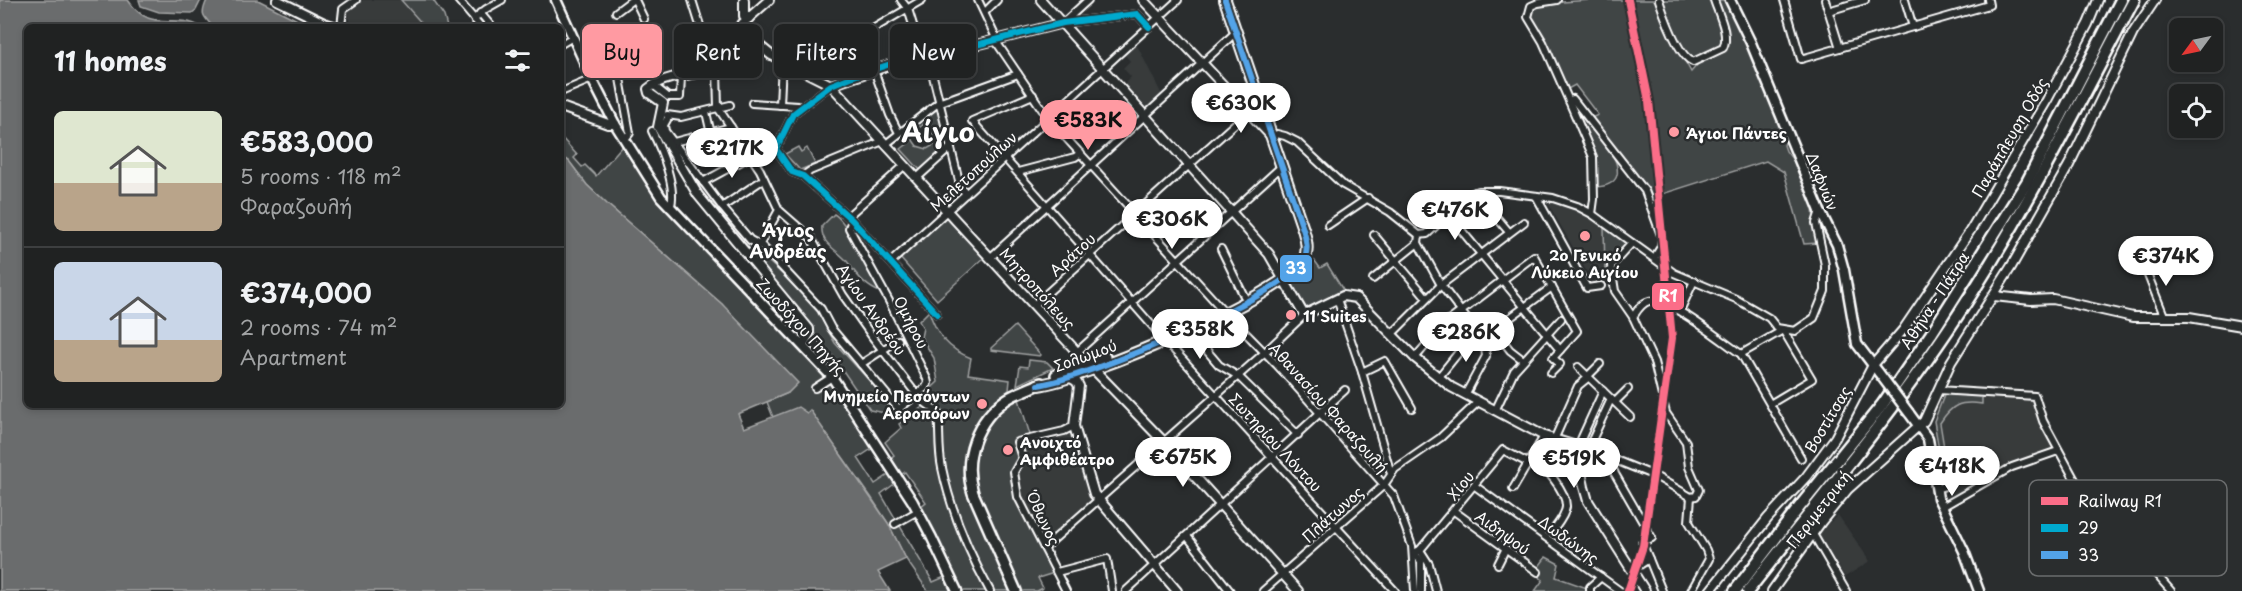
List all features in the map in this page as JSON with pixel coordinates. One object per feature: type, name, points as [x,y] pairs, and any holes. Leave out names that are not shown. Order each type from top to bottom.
[{"type":"highway","name":"Αθήνα - Πάτρα","points":[[1735,591],[1882,405],[1931,334],[2027,182],[2121,0]]},
{"type":"highway","name":"Αθήνα - Πάτρα","points":[[1748,591],[1891,412],[1974,291],[2035,188],[2133,0]]},
{"type":"main road","name":"Ζωοδόχου Πηγής","points":[[556,0],[615,124],[670,208],[832,377],[918,511],[957,591]]},
{"type":"main road","points":[[1225,0],[1282,166]]},
{"type":"main road","name":"Δαφνών","points":[[1731,0],[1840,254],[1857,344],[1928,439],[1941,507],[1964,551],[1979,591]]},
{"type":"main road","name":"Σολωμού","points":[[1016,591],[969,479],[970,463],[977,434],[991,411],[1013,395],[1049,383],[1071,373],[1086,362],[1165,339],[1279,284],[1304,261],[1306,241],[1282,166]]},
{"type":"main road","name":"Σολωμού","points":[[1222,310],[1276,279],[1283,279]]},
{"type":"street","points":[[277,0],[328,24]]},
{"type":"street","points":[[340,24],[343,9],[356,0]]},
{"type":"street","points":[[458,0],[479,24]]},
{"type":"street","points":[[474,18],[502,0]]},
{"type":"street","points":[[616,12],[633,0],[644,19]]},
{"type":"street","points":[[692,0],[700,24]]},
{"type":"street","points":[[744,0],[744,16],[749,18]]},
{"type":"street","points":[[743,24],[768,0]]},
{"type":"street","points":[[901,0],[908,9],[913,24]]},
{"type":"street","points":[[878,26],[922,0]]},
{"type":"street","name":"Αθανασίου Φαραζουλή","points":[[978,0],[996,40],[1048,118],[1222,310],[1277,365],[1384,485],[1397,502],[1417,551]]},
{"type":"street","points":[[985,12],[997,0]]},
{"type":"street","points":[[1041,0],[1269,254],[1304,315]]},
{"type":"street","points":[[1063,23],[1088,0]]},
{"type":"street","name":"Μελετοπούλων","points":[[891,262],[1178,0]]},
{"type":"street","points":[[1557,0],[1531,6],[1528,17],[1543,42],[1593,157],[1592,214]]},
{"type":"street","points":[[1659,0],[1665,18],[1686,57],[1693,62],[1723,48],[1725,44],[1714,0]]},
{"type":"street","points":[[1784,0],[1801,59],[1988,3]]},
{"type":"street","points":[[1825,0],[1840,48]]},
{"type":"street","points":[[1828,11],[1865,0]]},
{"type":"street","points":[[1905,0],[1913,27]]},
{"type":"street","name":"Παράπλευρη Οδός","points":[[1936,284],[2047,100],[2088,24],[2098,0]]},
{"type":"street","name":"Περιμετρική","points":[[1772,591],[1812,534],[1848,489],[1919,426],[1928,413],[1951,362],[1994,296],[2069,165],[2133,33],[2155,0]]},
{"type":"street","points":[[1137,14],[1144,2],[1272,137],[1277,134],[1293,139],[1311,153],[1343,185],[1402,220],[1419,235],[1427,234],[1448,213],[1475,192],[1499,191],[1559,199],[1592,214],[1674,273],[1736,298],[1769,318],[1777,328],[1795,331],[1814,318],[1824,297],[1825,264],[1816,223],[1820,211]]},
{"type":"street","points":[[480,13],[489,24]]},
{"type":"street","points":[[976,45],[1063,23],[1137,14]]},
{"type":"street","points":[[1137,14],[1149,27]]},
{"type":"street","points":[[991,257],[1236,32]]},
{"type":"street","points":[[564,42],[573,38]]},
{"type":"street","points":[[803,176],[810,171],[885,143],[938,103],[1018,74]]},
{"type":"street","points":[[620,78],[630,133],[625,139]]},
{"type":"street","points":[[675,78],[654,85],[648,88],[648,91],[662,102],[666,114],[664,128],[722,207],[752,242],[760,244],[821,309],[828,318],[831,328],[897,407],[900,408],[916,395]]},
{"type":"street","points":[[654,85],[668,97],[680,97],[681,78]]},
{"type":"street","points":[[717,78],[718,108]]},
{"type":"street","points":[[780,105],[781,78]]},
{"type":"street","name":"Μητροπόλεως","points":[[817,78],[831,85],[948,210],[1293,591]]},
{"type":"street","points":[[850,78],[831,85],[793,114],[776,149],[792,172],[803,176],[850,220],[937,314]]},
{"type":"street","points":[[875,78],[899,133]]},
{"type":"street","points":[[931,78],[960,185],[966,194]]},
{"type":"street","points":[[564,91],[592,79]]},
{"type":"street","name":"Σωτηρίου Λόντου","points":[[1032,95],[972,121],[1046,207],[1395,591]]},
{"type":"street","points":[[1569,101],[1573,99],[1644,191],[1662,237],[1661,247],[1654,258]]},
{"type":"street","name":"Αράτου","points":[[1034,305],[1259,102]]},
{"type":"street","points":[[752,103],[800,108]]},
{"type":"street","points":[[666,114],[681,117],[730,105]]},
{"type":"street","points":[[564,107],[608,124],[615,124]]},
{"type":"street","name":"Αγίου Ανδρέου","points":[[718,108],[751,156],[779,210],[811,238],[843,295],[882,349],[916,395],[938,412],[939,450],[947,489],[965,539],[990,591]]},
{"type":"street","points":[[706,112],[711,134]]},
{"type":"street","points":[[666,114],[658,122],[659,131],[698,195],[809,329],[803,345]]},
{"type":"street","points":[[674,142],[719,132],[730,127]]},
{"type":"street","points":[[652,131],[663,154],[673,200],[670,208]]},
{"type":"street","points":[[719,132],[718,142],[722,152]]},
{"type":"street","points":[[917,178],[950,148]]},
{"type":"street","points":[[1018,172],[1076,157],[1081,153]]},
{"type":"street","points":[[703,182],[751,156]]},
{"type":"street","points":[[850,220],[905,165]]},
{"type":"street","points":[[1086,362],[1133,303],[1282,166]]},
{"type":"street","points":[[722,207],[764,179]]},
{"type":"street","points":[[1475,192],[1509,232]]},
{"type":"street","points":[[1536,196],[1587,288],[1601,286]]},
{"type":"street","points":[[1328,225],[1368,198]]},
{"type":"street","points":[[760,244],[779,210]]},
{"type":"street","points":[[1448,213],[1560,350]]},
{"type":"street","name":"Ομήρου","points":[[850,220],[927,378],[928,383],[916,395]]},
{"type":"street","points":[[1392,334],[1441,285],[1524,222]]},
{"type":"street","points":[[1419,235],[1418,243],[1441,285],[1480,335],[1486,356],[1465,395]]},
{"type":"street","points":[[1374,236],[1427,298]]},
{"type":"street","points":[[1373,279],[1418,243]]},
{"type":"street","points":[[1577,448],[1588,449],[1655,476],[1691,497],[1696,496],[1699,490],[1689,469],[1687,444],[1671,423],[1662,400],[1654,362],[1633,317],[1615,291],[1611,266],[1632,243]]},
{"type":"street","points":[[1221,249],[1244,296]]},
{"type":"street","points":[[2163,253],[2145,268],[2165,318]]},
{"type":"street","points":[[1415,358],[1441,327],[1534,256],[1577,331],[1553,358],[1560,364],[1551,373]]},
{"type":"street","points":[[1680,311],[1694,281]]},
{"type":"street","name":"Βοστίτσας","points":[[1710,591],[1768,518],[1820,459],[1876,369],[1936,284]]},
{"type":"street","points":[[1438,378],[1480,335],[1494,329],[1552,287]]},
{"type":"street","points":[[1043,545],[1098,501],[1304,315],[1347,295],[1356,298],[1438,378],[1465,395],[1544,436],[1572,443],[1577,448],[1586,496],[1645,591]]},
{"type":"street","points":[[1994,296],[2031,300],[2053,299],[2133,317],[2189,317],[2242,326]]},
{"type":"street","points":[[1337,299],[1362,372],[1391,474]]},
{"type":"street","points":[[1633,317],[1642,305],[1649,301],[1660,303],[1680,311],[1741,354],[1801,458]]},
{"type":"street","points":[[1495,411],[1514,371],[1561,319]]},
{"type":"street","points":[[1188,328],[1220,365],[1238,376],[1298,435]]},
{"type":"street","points":[[1494,329],[1510,350],[1523,360]]},
{"type":"street","points":[[1741,354],[1784,330]]},
{"type":"street","points":[[1770,404],[1812,379],[1784,330]]},
{"type":"street","points":[[861,364],[898,340]]},
{"type":"street","points":[[1362,372],[1385,361],[1412,408]]},
{"type":"street","points":[[1554,440],[1578,386],[1600,364]]},
{"type":"street","points":[[1578,367],[1630,417]]},
{"type":"street","points":[[1071,373],[1079,386],[1074,426],[1094,494],[1178,591]]},
{"type":"street","points":[[815,388],[832,377]]},
{"type":"street","points":[[1588,449],[1613,400],[1628,389]]},
{"type":"street","points":[[1131,589],[1345,390]]},
{"type":"street","points":[[1938,390],[2035,396],[2043,421],[2076,480]]},
{"type":"street","points":[[1577,448],[1603,391]]},
{"type":"street","name":"Πλάτωνος","points":[[1263,591],[1384,485],[1391,474],[1440,438],[1478,402]]},
{"type":"street","points":[[1671,423],[1679,419]]},
{"type":"street","name":"Όθωνος","points":[[1066,591],[1018,497],[1014,472],[1022,458],[1017,442],[1064,431],[1074,426]]},
{"type":"street","points":[[1513,489],[1544,436]]},
{"type":"street","name":"Χίου","points":[[1417,551],[1454,511],[1503,450],[1530,460]]},
{"type":"street","points":[[1941,507],[2012,467],[2058,451]]},
{"type":"street","points":[[1608,457],[1615,474],[1652,538],[1642,542],[1662,591]]},
{"type":"street","points":[[1530,460],[1549,473],[1565,500],[1564,513],[1552,532]]},
{"type":"street","name":"Δωδώνης","points":[[1475,486],[1620,591]]},
{"type":"street","points":[[1936,489],[1945,486]]},
{"type":"street","points":[[1690,591],[1708,559],[1706,550],[1689,522],[1691,497]]},
{"type":"street","points":[[895,524],[918,511]]},
{"type":"street","name":"Αιδηψού","points":[[1454,511],[1538,572]]},
{"type":"street","points":[[1812,534],[1846,591]]},
{"type":"street","points":[[1187,536],[1230,591]]},
{"type":"street","points":[[1498,564],[1505,550]]},
{"type":"street","points":[[1415,591],[1417,551]]},
{"type":"street","points":[[1417,551],[1421,561],[1421,591]]},
{"type":"street","points":[[1417,551],[1429,564],[1436,591]]},
{"type":"street","points":[[1057,572],[1107,559],[1112,591]]},
{"type":"street","points":[[1632,570],[1649,559]]},
{"type":"street","name":"Μητροπόλεως","points":[[1281,576],[1298,591]]},
{"type":"street","points":[[2158,576],[2171,591]]},
{"type":"street","points":[[1590,591],[1592,585],[1601,577]]},
{"type":"shaded area","points":[[0,0],[128,0],[145,17],[194,24],[24,24],[24,408],[564,408],[564,158],[607,204],[722,304],[798,383],[788,393],[738,414],[744,428],[798,407],[807,413],[810,410],[888,523],[906,559],[878,572],[890,591],[0,591]]},
{"type":"shaded area","points":[[139,0],[201,0],[192,13],[159,12],[141,6]]},
{"type":"shaded area","points":[[207,0],[258,0],[305,24],[210,24],[204,15]]},
{"type":"shaded area","points":[[356,0],[405,0],[422,24],[353,24],[346,11]]},
{"type":"shaded area","points":[[401,0],[433,0],[444,16],[446,24],[422,24]]},
{"type":"shaded area","points":[[1590,0],[1657,0],[1662,19],[1691,72],[1698,64],[1679,44],[1666,17],[1661,0],[1724,0],[1750,52],[1785,133],[1786,151],[1799,168],[1813,205],[1818,243],[1804,244],[1784,172],[1766,161],[1653,197],[1591,118],[1598,115],[1575,85],[1566,90],[1554,67],[1541,31],[1530,16],[1533,7],[1549,3]]},
{"type":"shaded area","points":[[1136,43],[1162,95],[1147,108],[1124,84],[1131,77],[1123,68],[1130,61],[1124,54]]},
{"type":"shaded area","points":[[1575,105],[1611,151],[1617,175],[1611,183],[1596,187],[1591,157],[1569,108]]},
{"type":"shaded area","points":[[937,106],[947,147],[921,171],[901,149],[910,142],[903,132]],"holes":[[[924,124],[935,137],[931,139],[934,145],[927,149],[917,146],[910,136],[915,126],[920,127]]]},
{"type":"shaded area","points":[[564,140],[577,155],[574,158],[582,167],[585,165],[596,176],[623,145],[672,215],[825,373],[873,448],[858,458],[875,484],[890,474],[897,482],[881,494],[933,582],[947,576],[954,591],[928,591],[906,559],[888,523],[871,497],[810,411],[808,413],[790,411],[773,417],[767,402],[788,393],[722,304],[607,204],[587,185],[564,158]]},
{"type":"shaded area","points":[[798,147],[801,152],[807,148],[815,164],[800,170],[785,154]]},
{"type":"shaded area","points":[[676,151],[753,247],[816,309],[835,343],[886,399],[888,406],[885,413],[870,410],[833,356],[824,352],[811,327],[699,193]]},
{"type":"shaded area","name":"2ο Γενικό Λύκειο Αιγίου","points":[[1546,200],[1577,209],[1604,227],[1605,270],[1587,272]]},
{"type":"shaded area","points":[[834,214],[853,238],[880,292],[862,281],[845,259],[824,238],[822,226]]},
{"type":"shaded area","points":[[948,214],[986,256],[937,300],[900,258]]},
{"type":"shaded area","points":[[1604,227],[1627,243],[1609,265],[1609,270],[1605,270]]},
{"type":"shaded area","points":[[1311,259],[1320,268],[1327,264],[1343,290],[1308,311],[1292,283],[1304,271]]},
{"type":"shaded area","points":[[929,311],[935,327],[944,340],[971,358],[968,374],[1010,380],[1009,390],[991,404],[979,421],[967,465],[1014,591],[960,591],[913,502],[921,506],[926,502],[905,472],[898,477],[888,460],[894,455],[885,442],[901,428],[899,424],[925,405],[920,399],[938,382],[934,358],[921,337],[923,328],[919,321]]},
{"type":"shaded area","points":[[1015,326],[1041,355],[1040,356],[991,350]]},
{"type":"shaded area","points":[[1029,360],[1047,362],[1053,368],[1017,385],[1020,366],[1028,367]]},
{"type":"shaded area","points":[[1945,393],[2033,399],[2055,449],[2012,464],[1948,499],[1934,421]]},
{"type":"shaded area","points":[[1945,393],[1982,395],[1982,404],[1957,405],[1940,423],[1948,472],[1944,480],[1934,421]]},
{"type":"shaded area","points":[[1018,396],[1031,438],[1017,442],[1022,458],[1014,472],[1018,497],[1057,572],[1038,578],[1043,588],[1037,591],[1020,591],[979,498],[973,472],[975,450],[989,418]]},
{"type":"shaded area","points":[[1072,430],[1091,500],[1045,541],[1020,496],[1017,473],[1019,444]]},
{"type":"shaded area","points":[[1838,515],[1870,561],[1845,577],[1817,534]]},
{"type":"shaded area","points":[[1546,557],[1559,564],[1556,577],[1587,588],[1587,591],[1535,591],[1543,580],[1534,573]]},
{"type":"rail line","name":"R1","points":[[1628,0],[1649,101],[1672,338],[1643,546],[1628,591]]},
{"type":"transit line","name":"33","points":[[1038,385],[1096,368],[1224,314],[1261,294],[1289,275],[1306,256],[1307,248],[1303,229],[1225,0]]},
{"type":"transit line","name":"29","points":[[937,314],[852,220],[803,176],[792,172],[776,149],[793,114],[831,85],[927,52],[964,48],[1063,23],[1137,14],[1149,27]]},
{"type":"place","name":"Άγιοι Πάντες","points":[[1674,132]]},
{"type":"place","name":"2ο Γενικό Λύκειο Αιγίου","points":[[1585,236]]},
{"type":"place","name":"11 Suites","points":[[1291,315]]},
{"type":"place","name":"Μνημείο Πεσόντων Αεροπόρων","points":[[982,404]]},
{"type":"place","name":"Aνοιχτό Aμφιθέατρο","points":[[1008,450]]},
{"type":"district","name":"Αίγιο","points":[[938,130]]},
{"type":"district","name":"Άγιος Ανδρέας","points":[[788,239]]}]
